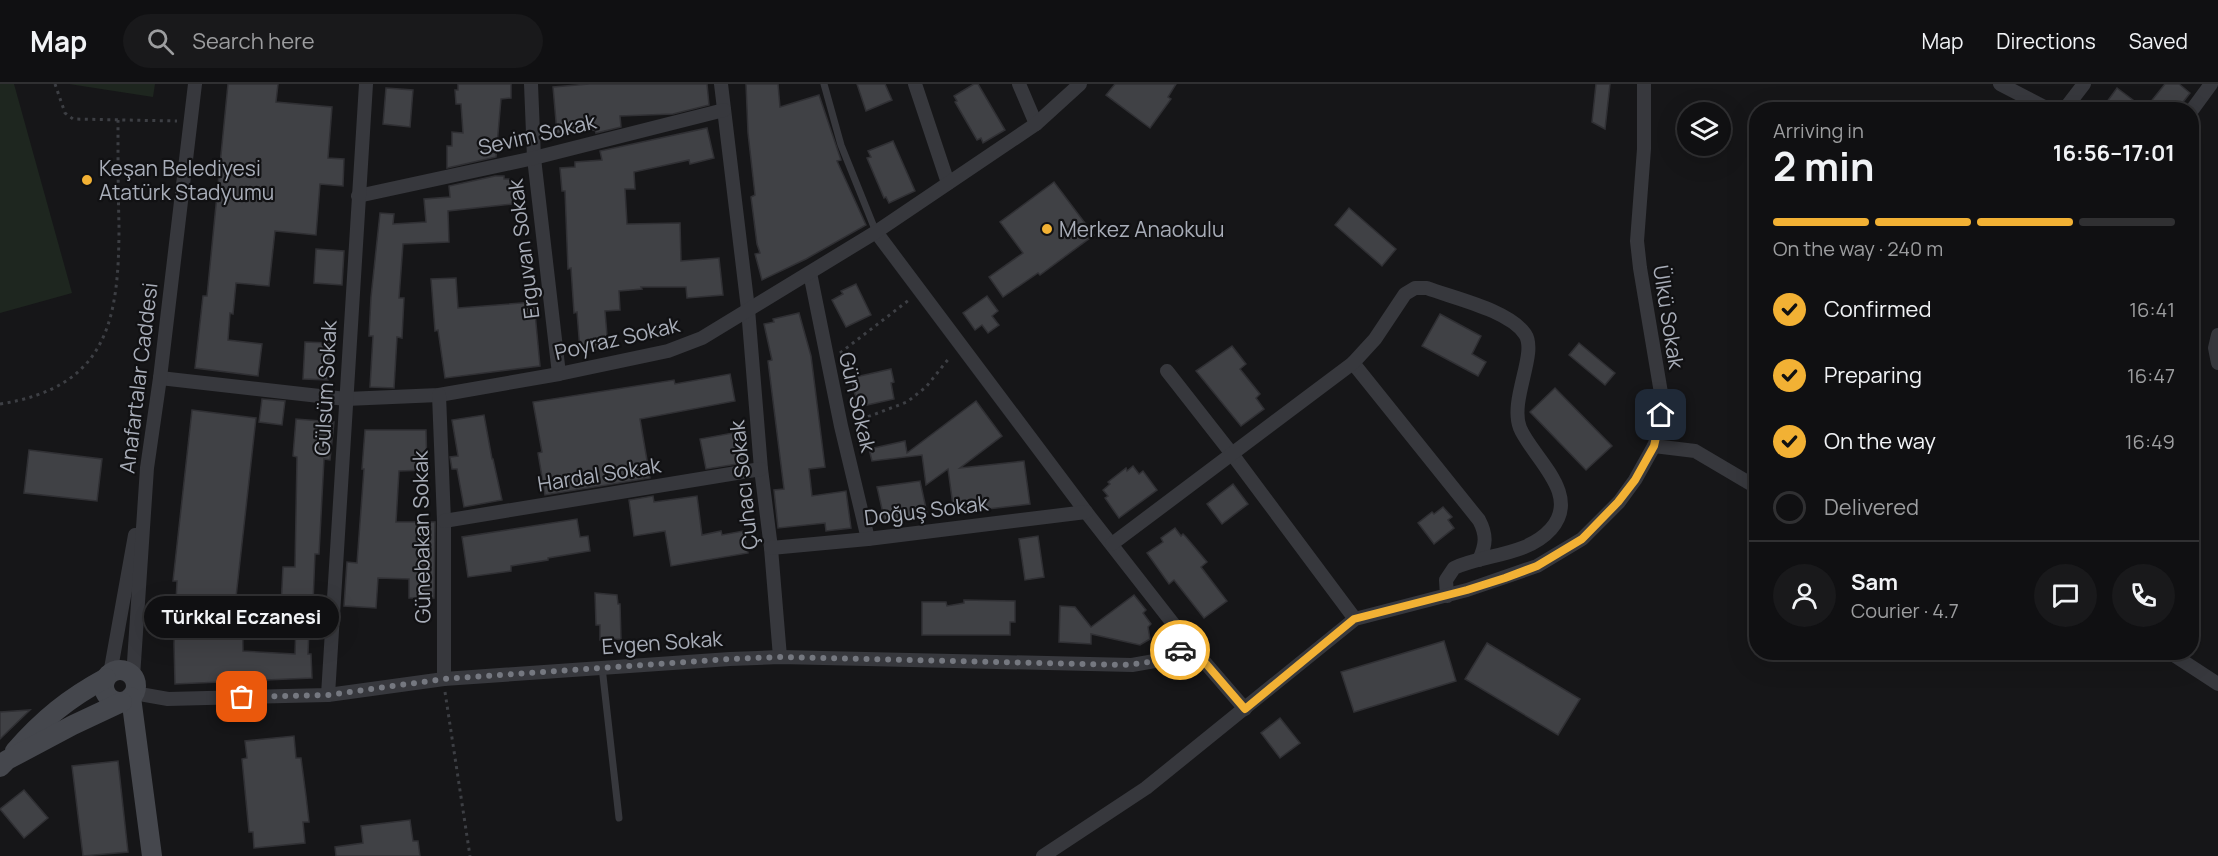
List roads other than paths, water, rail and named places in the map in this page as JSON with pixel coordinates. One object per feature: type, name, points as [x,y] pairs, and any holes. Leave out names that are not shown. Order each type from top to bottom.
[{"type":"main road","points":[[2,762],[57,708],[114,671],[124,671],[130,692],[152,856]]},
{"type":"main road","points":[[108,676],[104,687],[108,697],[130,692]]},
{"type":"main road","points":[[2,762],[130,692]]},
{"type":"street","name":"Anafartalar Caddesi","points":[[130,692],[147,468],[195,84]]},
{"type":"street","name":"Gülsüm Sokak","points":[[328,695],[366,84]]},
{"type":"street","name":"Erguvan Sokak","points":[[531,84],[534,158],[559,374]]},
{"type":"street","name":"Çuhacı Sokak","points":[[722,84],[748,309],[780,657]]},
{"type":"street","points":[[915,84],[948,183]]},
{"type":"street","points":[[1019,84],[1036,124]]},
{"type":"street","name":"Poyraz Sokak","points":[[160,378],[346,399],[439,395],[559,374],[646,356],[687,344],[702,338],[876,232],[1036,124],[1080,84]]},
{"type":"street","name":"Ülkü Sokak","points":[[1354,619],[1447,596],[1537,566],[1582,539],[1624,495],[1654,446],[1661,415],[1661,393],[1637,241],[1644,149],[1644,84]]},
{"type":"street","points":[[2000,84],[2035,102]]},
{"type":"street","points":[[2070,102],[2084,84]]},
{"type":"street","points":[[2198,102],[2211,84]]},
{"type":"street","name":"Sevim Sokak","points":[[358,196],[534,158],[724,110]]},
{"type":"street","points":[[876,232],[1086,512],[1189,644],[1245,709]]},
{"type":"street","name":"Gün Sokak","points":[[810,273],[827,363],[868,539]]},
{"type":"street","points":[[1112,544],[1353,363],[1375,339],[1405,294],[1415,288],[1427,288],[1497,313],[1514,323],[1525,334],[1530,346],[1521,382],[1518,416],[1520,429],[1553,477],[1557,488],[1559,510],[1551,529],[1541,537],[1504,554],[1454,568],[1446,580],[1447,596]]},
{"type":"street","points":[[2218,335],[2216,348],[2218,363]]},
{"type":"street","points":[[1353,363],[1479,520],[1485,541],[1479,560]]},
{"type":"street","points":[[1043,856],[1146,788],[1354,619],[1232,454],[1167,371]]},
{"type":"street","name":"Günebakan Sokak","points":[[439,395],[444,521],[444,679]]},
{"type":"street","points":[[1654,446],[1695,451],[1749,483]]},
{"type":"street","points":[[108,676],[147,468]]},
{"type":"street","name":"Hardal Sokak","points":[[444,521],[761,469]]},
{"type":"street","name":"Doğuş Sokak","points":[[771,548],[868,539],[1086,512]]},
{"type":"street","name":"Evgen Sokak","points":[[130,692],[168,699],[328,695],[444,679],[780,657],[1132,665],[1166,658],[1189,644]]},
{"type":"street","points":[[2181,660],[2218,684]]},
{"type":"lane","points":[[824,84],[845,155],[876,232]]},
{"type":"lane","points":[[602,667],[619,818]]},
{"type":"place","name":"Keşan Belediyesi Atatürk Stadyumu","points":[[87,180]]},
{"type":"place","name":"Merkez Anaokulu","points":[[1047,229]]},
{"type":"place","name":"Türkkal Eczanesi","points":[[242,697]]}]
